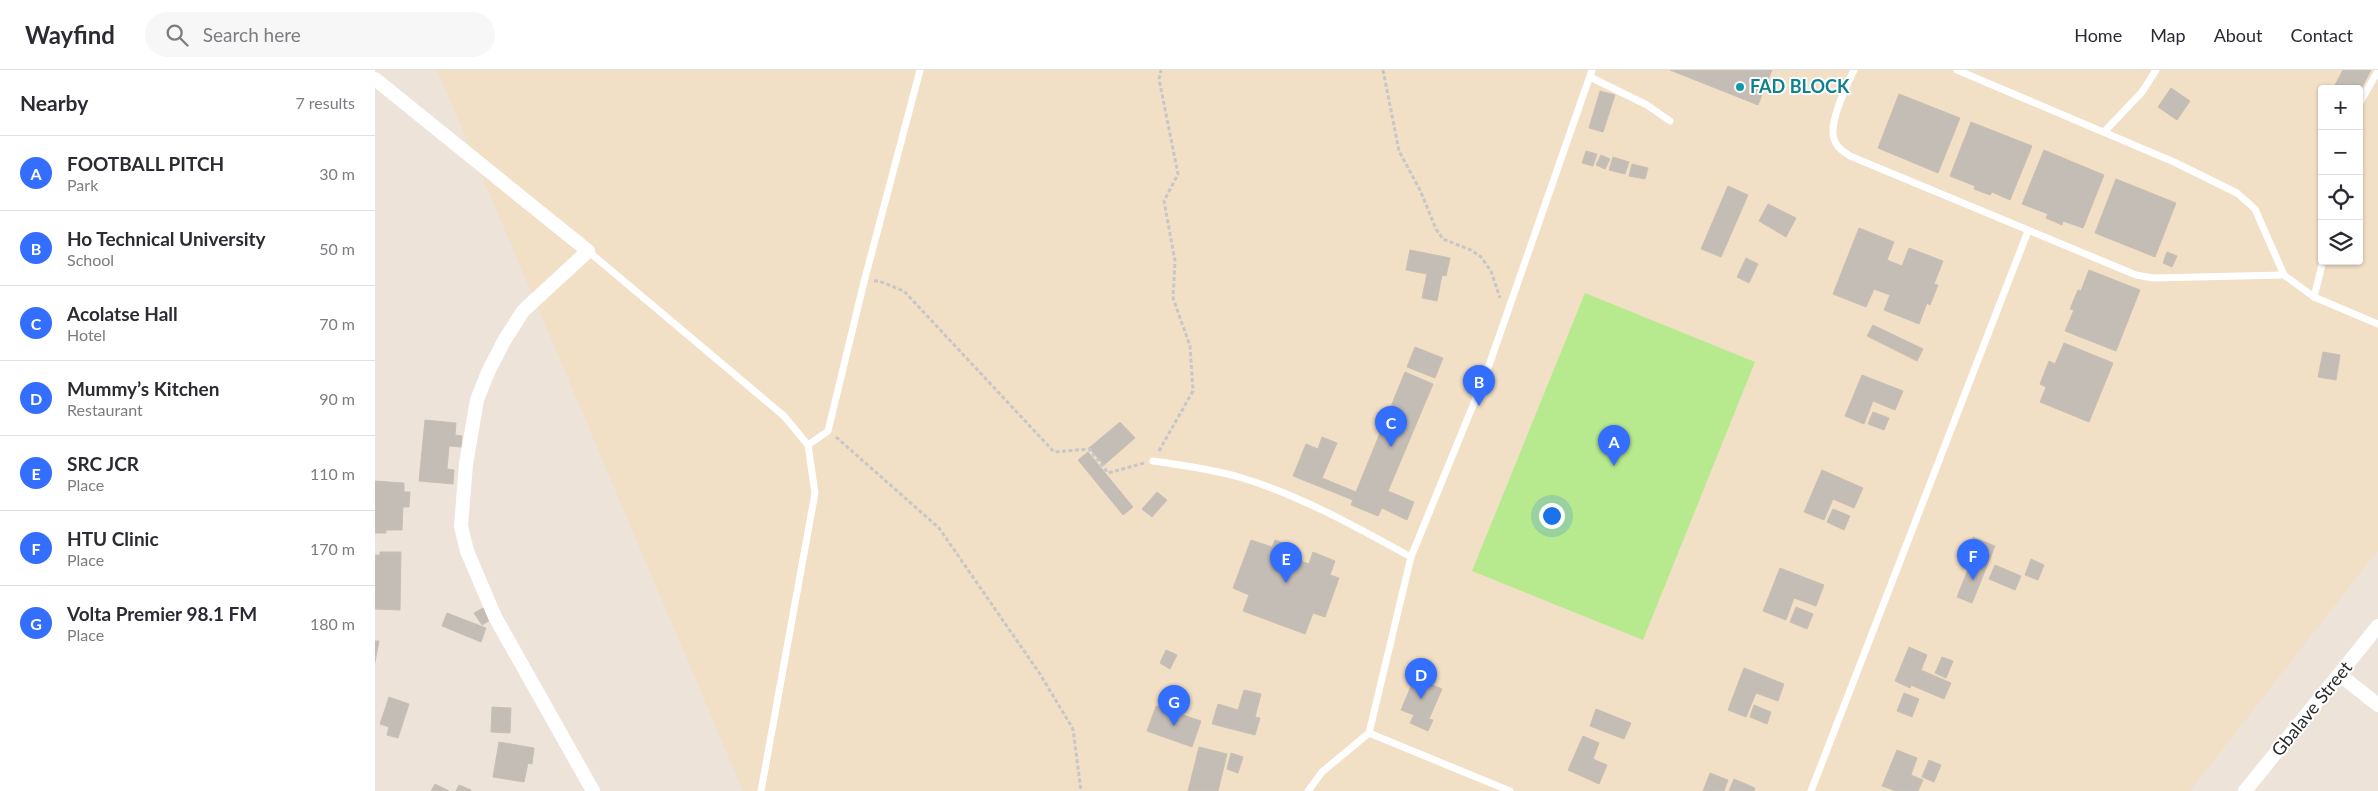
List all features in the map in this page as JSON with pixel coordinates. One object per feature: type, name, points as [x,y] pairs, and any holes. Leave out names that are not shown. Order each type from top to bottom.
[{"type":"street","points":[[375,79],[588,251],[523,311],[504,341],[489,372],[477,400],[466,464],[461,526],[467,551],[495,617],[593,791]]},
{"type":"street","name":"Gbalave Street","points":[[2245,791],[2378,626]]},
{"type":"street","points":[[2340,675],[2378,705]]},
{"type":"lane","points":[[808,445],[828,431],[864,282],[920,70]]},
{"type":"lane","points":[[1854,70],[1838,103],[1833,137],[1839,148],[1850,156],[2136,275],[2153,278],[2284,275]]},
{"type":"lane","points":[[1957,70],[2174,162],[2246,199],[2262,222],[2284,275],[2314,297],[2378,324]]},
{"type":"lane","points":[[2104,132],[2143,92],[2156,70]]},
{"type":"lane","points":[[2363,97],[2378,71]]},
{"type":"lane","points":[[1308,791],[1323,772],[1369,734],[1411,557],[1487,371],[1591,74],[1647,105],[1670,121]]},
{"type":"lane","points":[[1811,791],[2028,231]]},
{"type":"lane","points":[[588,251],[784,416],[808,445],[815,493],[761,791]]},
{"type":"lane","points":[[2314,297],[2322,265]]},
{"type":"lane","points":[[1153,461],[1193,466],[1239,477],[1330,513],[1411,557]]},
{"type":"lane","points":[[1369,734],[1511,791]]},
{"type":"path","points":[[864,282],[879,281],[904,291],[1054,452],[1089,450],[1108,473],[1153,461],[1193,391],[1190,346],[1173,298],[1175,260],[1164,201],[1178,174],[1159,79],[1161,70]]},
{"type":"path","points":[[1383,70],[1399,151],[1420,190],[1436,230],[1443,239],[1471,250],[1481,257],[1491,271],[1505,316]]},
{"type":"path","points":[[828,431],[939,528],[1039,674],[1073,729],[1081,791]]},
{"type":"shaded area","points":[[437,70],[2378,70],[2378,550],[2190,791],[743,791]]},
{"type":"green space","points":[[1585,293],[1755,362],[1643,640],[1472,571]]},
{"type":"building","name":"FAD BLOCK","points":[[1670,70],[1772,70],[1758,105]]},
{"type":"building","points":[[2343,70],[2371,70],[2363,85],[2335,85]]},
{"type":"building","points":[[2171,88],[2190,101],[2177,120],[2158,107]]},
{"type":"building","points":[[1600,91],[1615,95],[1603,132],[1589,128]]},
{"type":"building","points":[[1899,94],[1960,118],[1938,173],[1878,148]]},
{"type":"building","points":[[1971,122],[2032,146],[2010,200],[1992,192],[1990,195],[1974,189],[1975,186],[1950,176]]},
{"type":"building","points":[[2044,150],[2104,175],[2083,228],[2063,221],[2062,225],[2046,218],[2048,214],[2022,204]]},
{"type":"building","points":[[1586,151],[1597,154],[1593,166],[1582,163]]},
{"type":"building","points":[[1601,155],[1610,159],[1605,169],[1596,165]]},
{"type":"building","points":[[1613,157],[1629,162],[1625,174],[1609,170]]},
{"type":"building","points":[[1632,164],[1648,168],[1645,179],[1629,176]]},
{"type":"building","points":[[2116,179],[2176,203],[2155,257],[2095,233]]},
{"type":"building","points":[[1728,186],[1748,195],[1721,257],[1701,249]]},
{"type":"building","points":[[1768,204],[1796,218],[1786,237],[1759,221]]},
{"type":"building","points":[[1859,228],[1894,242],[1887,260],[1902,266],[1909,248],[1943,261],[1934,284],[1938,285],[1930,305],[1927,303],[1919,324],[1884,310],[1890,295],[1874,289],[1866,307],[1833,294]]},
{"type":"building","points":[[1410,250],[1450,258],[1446,276],[1442,275],[1437,301],[1422,298],[1427,274],[1406,270]]},
{"type":"building","points":[[2167,252],[2177,256],[2172,267],[2163,263]]},
{"type":"building","points":[[1746,258],[1758,264],[1749,283],[1737,277]]},
{"type":"building","points":[[2089,270],[2140,290],[2116,351],[2065,331],[2074,310],[2070,309],[2078,290],[2081,291]]},
{"type":"building","points":[[1873,325],[1923,349],[1917,361],[1867,336]]},
{"type":"building","points":[[2064,343],[2113,363],[2089,422],[2040,402],[2046,387],[2040,384],[2049,361],[2055,364]]},
{"type":"building","points":[[1415,347],[1443,358],[1435,378],[1407,367]]},
{"type":"building","points":[[2323,352],[2340,355],[2336,380],[2318,377]]},
{"type":"building","points":[[1405,372],[1433,384],[1388,491],[1414,502],[1407,520],[1382,508],[1378,516],[1351,505],[1353,500],[1293,476],[1306,444],[1318,449],[1322,437],[1337,443],[1322,478],[1356,492]]},
{"type":"building","points":[[1862,375],[1903,391],[1895,410],[1873,401],[1864,424],[1845,416]]},
{"type":"building","points":[[1873,412],[1889,418],[1884,430],[1868,424]]},
{"type":"building","points":[[425,420],[456,423],[455,435],[462,436],[461,447],[449,446],[447,469],[454,470],[453,484],[419,481]]},
{"type":"building","points":[[1120,422],[1135,438],[1104,465],[1089,448]]},
{"type":"building","points":[[1088,452],[1133,507],[1123,515],[1078,460]]},
{"type":"building","points":[[1822,470],[1863,488],[1854,508],[1833,499],[1824,520],[1804,512]]},
{"type":"building","points":[[375,481],[404,483],[404,492],[410,492],[409,507],[403,507],[402,530],[386,530],[386,533],[375,533]]},
{"type":"building","points":[[1157,492],[1167,500],[1152,517],[1142,509]]},
{"type":"building","points":[[1833,509],[1850,516],[1844,530],[1827,522]]},
{"type":"building","points":[[1973,537],[1995,546],[1972,603],[1957,597],[1971,562],[1964,559]]},
{"type":"building","points":[[1251,540],[1272,547],[1275,540],[1287,544],[1283,555],[1309,564],[1313,552],[1335,561],[1330,575],[1339,578],[1325,617],[1313,613],[1305,634],[1243,611],[1249,595],[1233,588]]},
{"type":"building","points":[[380,552],[401,552],[400,610],[375,609],[375,555],[380,555]]},
{"type":"building","points":[[2031,559],[2044,565],[2038,580],[2025,575]]},
{"type":"building","points":[[1995,565],[2021,576],[2015,590],[1989,579]]},
{"type":"building","points":[[1780,568],[1824,585],[1816,606],[1794,598],[1786,620],[1763,611]]},
{"type":"building","points":[[485,607],[492,619],[482,625],[474,613]]},
{"type":"building","points":[[1796,607],[1813,614],[1807,629],[1790,622]]},
{"type":"building","points":[[447,613],[486,628],[481,642],[442,626]]},
{"type":"building","points":[[375,641],[379,641],[375,662]]},
{"type":"building","points":[[1909,647],[1927,655],[1921,670],[1951,683],[1944,699],[1911,685],[1910,688],[1895,681]]},
{"type":"building","points":[[1166,650],[1177,655],[1170,669],[1160,663]]},
{"type":"building","points":[[1942,657],[1953,661],[1946,678],[1935,673]]},
{"type":"building","points":[[1744,668],[1784,684],[1778,701],[1756,693],[1746,717],[1728,710]]},
{"type":"building","points":[[1415,677],[1442,689],[1429,719],[1433,720],[1428,731],[1410,723],[1414,715],[1401,710]]},
{"type":"building","points":[[1244,690],[1261,694],[1255,717],[1260,718],[1255,735],[1212,724],[1218,704],[1238,710]]},
{"type":"building","points":[[1904,693],[1919,699],[1912,717],[1897,711]]},
{"type":"building","points":[[389,697],[409,704],[398,738],[387,735],[389,727],[380,724]]},
{"type":"building","points":[[1754,705],[1771,712],[1767,724],[1750,717]]},
{"type":"building","points":[[1156,706],[1201,721],[1192,747],[1147,731]]},
{"type":"building","points":[[492,707],[511,708],[510,733],[491,732]]},
{"type":"building","points":[[1596,709],[1631,723],[1624,739],[1590,726]]},
{"type":"building","points":[[1583,736],[1599,743],[1593,759],[1607,765],[1599,784],[1568,770]]},
{"type":"building","points":[[499,742],[534,748],[532,764],[528,763],[524,782],[493,777]]},
{"type":"building","points":[[1199,747],[1227,754],[1218,791],[1188,791]]},
{"type":"building","points":[[1897,750],[1917,758],[1911,775],[1923,780],[1918,791],[1896,791],[1882,786]]},
{"type":"building","points":[[1231,753],[1243,757],[1238,773],[1227,769]]},
{"type":"building","points":[[1929,760],[1941,765],[1934,782],[1922,777]]},
{"type":"building","points":[[1710,773],[1728,780],[1724,791],[1703,791]]},
{"type":"building","points":[[1734,779],[1755,788],[1754,791],[1729,791]]},
{"type":"building","points":[[435,784],[449,791],[431,791]]},
{"type":"building","points":[[459,785],[471,790],[471,791],[456,791]]},
{"type":"place","name":"FAD BLOCK","points":[[1740,87]]},
{"type":"place","name":"Ho Technical University","points":[[1479,406]]},
{"type":"place","name":"Acolatse Hall","points":[[1391,447]]},
{"type":"place","name":"FOOTBALL PITCH","points":[[1614,466]]},
{"type":"place","name":"HTU Clinic","points":[[1973,580]]},
{"type":"place","name":"SRC JCR","points":[[1286,583]]},
{"type":"place","name":"Mummy’s Kitchen","points":[[1421,699]]},
{"type":"place","name":"Volta Premier 98.1 FM","points":[[1174,726]]}]
